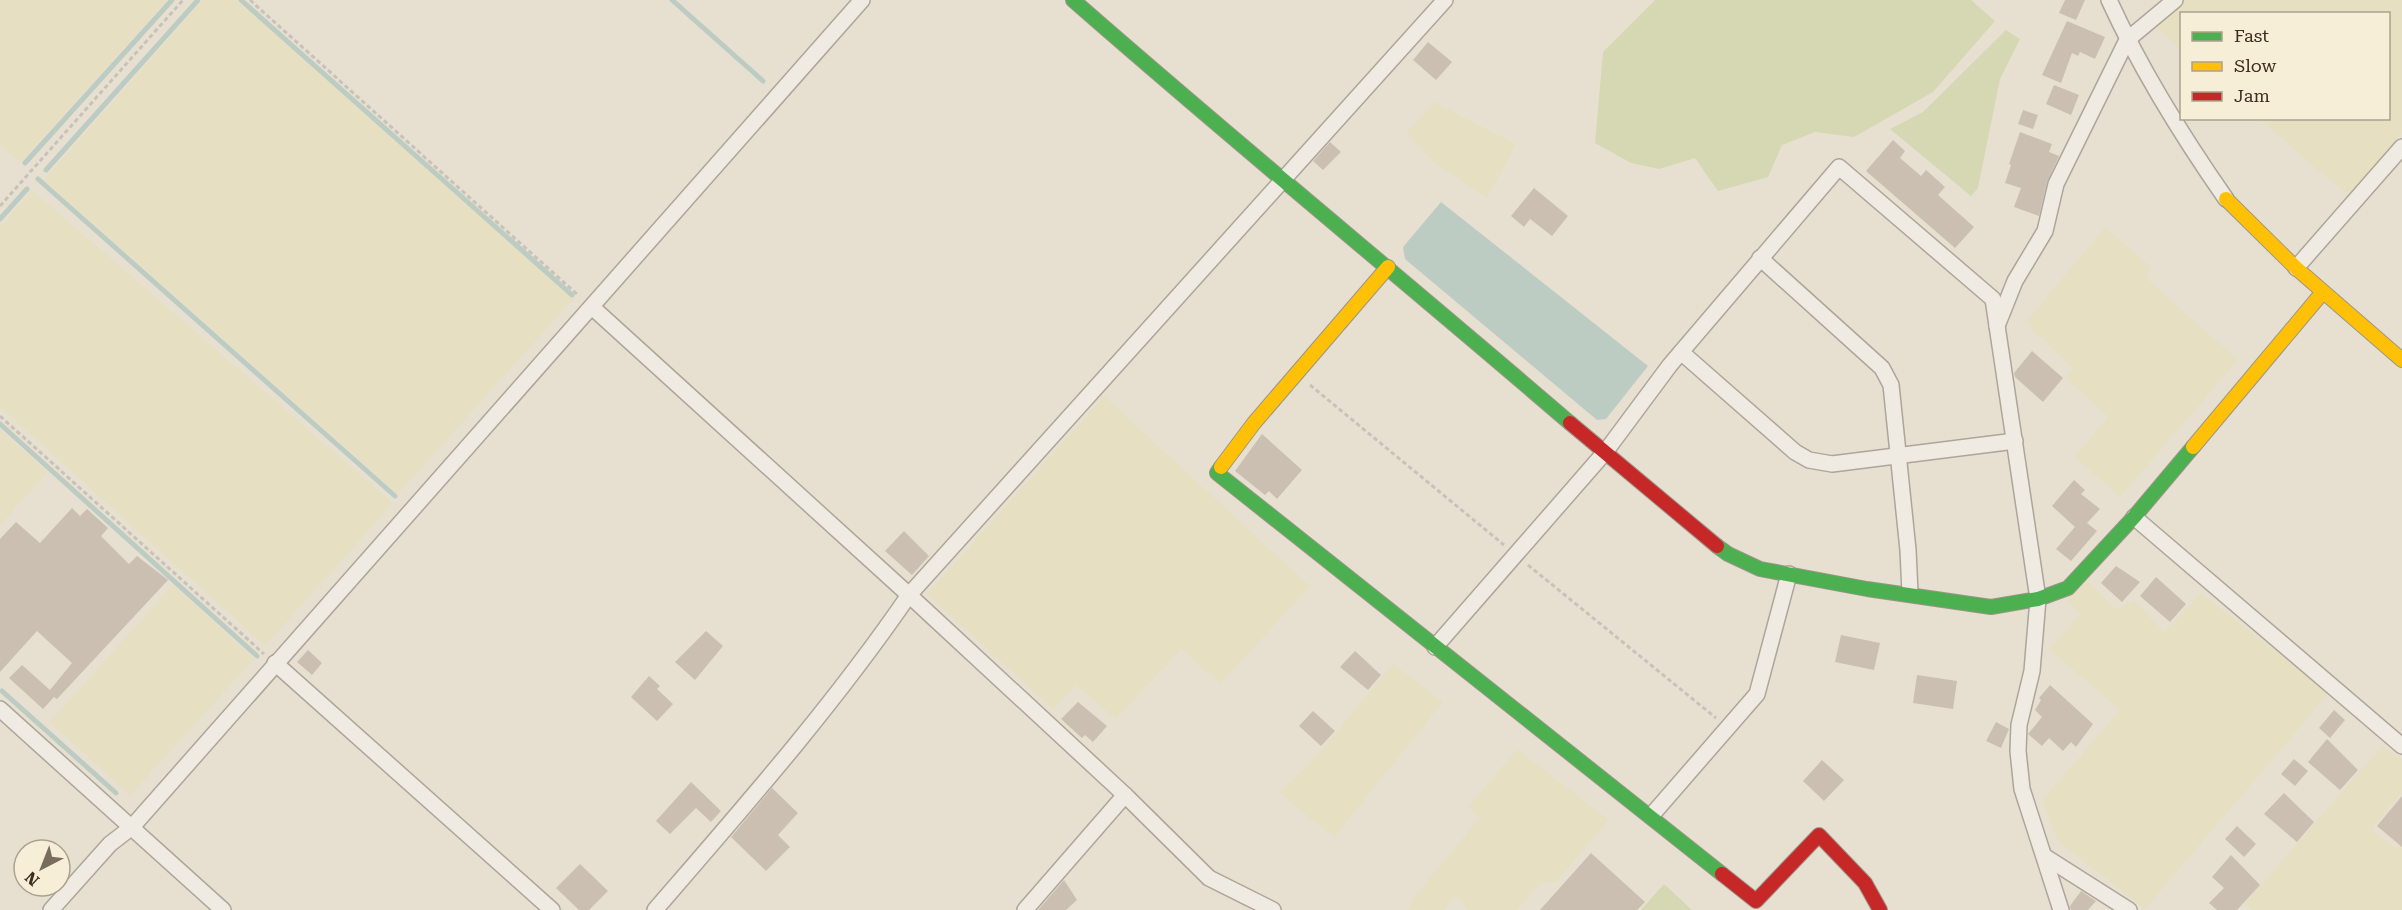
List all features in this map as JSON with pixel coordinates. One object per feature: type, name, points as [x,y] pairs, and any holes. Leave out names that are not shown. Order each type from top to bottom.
[{"type":"street","points":[[51,910],[110,844],[132,826],[862,0]]},
{"type":"street","points":[[1073,0],[1282,181],[1388,267],[1672,510],[1728,554],[1761,569],[1867,589],[1910,593],[1991,607],[2038,599],[2068,588],[2134,517],[2323,292]]},
{"type":"street","points":[[655,910],[867,655],[909,595],[1445,0]]},
{"type":"street","points":[[2109,0],[2127,40],[2191,149],[2226,199],[2296,268],[2402,360]]},
{"type":"street","points":[[1996,327],[2015,281],[2045,231],[2056,184],[2127,40],[2175,0]]},
{"type":"street","points":[[2296,268],[2402,147]]},
{"type":"street","points":[[1435,647],[1606,452],[1681,352],[1839,167],[1993,299],[2038,599],[2032,671],[2019,724],[2018,751],[2022,789],[2061,910]]},
{"type":"street","points":[[1760,258],[1882,368],[1891,385],[1908,550],[1910,593]]},
{"type":"street","points":[[1388,267],[1254,423],[1217,473],[1756,901],[1819,835],[1865,883],[1880,910]]},
{"type":"street","points":[[592,307],[909,595],[1125,795],[1209,878],[1273,910]]},
{"type":"street","points":[[1681,352],[1795,452],[1809,460],[1832,464],[2015,441]]},
{"type":"street","points":[[2134,517],[2402,746]]},
{"type":"street","points":[[1651,816],[1757,694],[1789,574]]},
{"type":"street","points":[[274,663],[552,910]]},
{"type":"street","points":[[3,716],[132,826],[223,910]]},
{"type":"street","points":[[1025,910],[1125,795]]},
{"type":"street","points":[[2043,856],[2129,910]]},
{"type":"path","points":[[0,206],[183,0]]},
{"type":"path","points":[[250,0],[592,307]]},
{"type":"path","points":[[0,417],[274,663]]},
{"type":"shaded area","points":[[0,0],[167,0],[20,163],[0,145]]},
{"type":"shaded area","points":[[203,0],[237,0],[573,299],[398,494],[44,180]]},
{"type":"shaded area","points":[[2182,0],[2402,0],[2402,133],[2353,191],[2344,192],[2260,120],[2390,120],[2390,12],[2180,12],[2180,49],[2158,29],[2156,24]]},
{"type":"shaded area","points":[[1434,102],[1516,144],[1487,198],[1433,161],[1407,133]]},
{"type":"shaded area","points":[[32,190],[393,503],[265,646],[0,407],[0,227]]},
{"type":"shaded area","points":[[1441,202],[1648,366],[1606,419],[1597,420],[1405,259],[1403,247]]},
{"type":"shaded area","points":[[2105,227],[2151,267],[2146,278],[2238,360],[2120,497],[2075,457],[2108,416],[2066,378],[2073,368],[2025,323]]},
{"type":"shaded area","points":[[1104,396],[1310,586],[1220,684],[1181,649],[1116,719],[1076,685],[1053,709],[927,594]]},
{"type":"shaded area","points":[[0,430],[47,472],[0,525]]},
{"type":"shaded area","points":[[2084,578],[2116,609],[2135,601],[2164,632],[2201,593],[2329,693],[2145,909],[2057,840],[2042,800],[2120,710],[2049,649],[2080,614],[2067,600]]},
{"type":"shaded area","points":[[173,585],[254,659],[130,795],[50,722]]},
{"type":"shaded area","points":[[1393,664],[1443,702],[1334,837],[1280,793],[1327,744]]},
{"type":"shaded area","points":[[2383,745],[2402,760],[2402,792],[2371,829],[2396,849],[2402,843],[2402,910],[2251,910],[2244,904]]},
{"type":"shaded area","points":[[1517,749],[1609,820],[1557,881],[1540,884],[1517,910],[1468,910],[1456,896],[1444,910],[1408,910],[1412,900],[1479,818],[1468,807]]},
{"type":"green space","points":[[1655,0],[1971,0],[1995,21],[1933,92],[1854,137],[1815,132],[1782,145],[1768,177],[1718,191],[1695,158],[1659,169],[1631,163],[1595,143],[1603,52]]},
{"type":"green space","points":[[2006,30],[2020,39],[2000,79],[1978,188],[1971,196],[1890,129],[1923,112]]},
{"type":"green space","points":[[1664,884],[1692,910],[1641,910]]},
{"type":"building","points":[[2065,0],[2085,0],[2076,20],[2059,13]]},
{"type":"building","points":[[2067,21],[2105,37],[2095,59],[2080,52],[2078,56],[2072,53],[2061,83],[2042,75]]},
{"type":"building","points":[[1428,42],[1452,62],[1436,80],[1413,60]]},
{"type":"building","points":[[2054,85],[2079,95],[2071,115],[2046,104]]},
{"type":"building","points":[[2023,110],[2038,115],[2033,129],[2018,124]]},
{"type":"building","points":[[2020,132],[2052,144],[2049,152],[2059,156],[2047,182],[2039,216],[2014,207],[2021,188],[2005,183]]},
{"type":"building","points":[[1893,140],[1905,151],[1900,158],[1921,176],[1926,170],[1945,187],[1938,195],[1974,227],[1955,248],[1866,171]]},
{"type":"building","points":[[1330,142],[1341,152],[1323,170],[1313,161]]},
{"type":"building","points":[[1534,188],[1568,216],[1552,236],[1530,219],[1524,227],[1511,216]]},
{"type":"building","points":[[2032,351],[2063,378],[2043,402],[2015,377],[2014,373]]},
{"type":"building","points":[[1262,434],[1302,470],[1277,499],[1269,491],[1265,495],[1235,471]]},
{"type":"building","points":[[2074,480],[2085,490],[2081,494],[2100,509],[2087,523],[2097,531],[2071,561],[2056,549],[2075,527],[2052,506]]},
{"type":"building","points":[[72,508],[80,516],[87,509],[108,528],[101,536],[129,564],[137,556],[168,580],[57,699],[54,697],[43,709],[9,678],[22,665],[50,690],[72,663],[37,631],[0,672],[0,539],[16,522],[40,543]]},
{"type":"building","points":[[904,531],[929,556],[912,575],[885,551]]},
{"type":"building","points":[[2116,566],[2140,582],[2122,602],[2101,583]]},
{"type":"building","points":[[2156,577],[2186,604],[2170,622],[2140,596]]},
{"type":"building","points":[[706,631],[723,646],[695,680],[675,662]]},
{"type":"building","points":[[1841,635],[1880,643],[1874,670],[1835,662]]},
{"type":"building","points":[[308,650],[322,663],[312,675],[297,662]]},
{"type":"building","points":[[1355,651],[1381,675],[1368,690],[1340,667]]},
{"type":"building","points":[[1917,675],[1957,681],[1953,709],[1913,703]]},
{"type":"building","points":[[649,676],[660,686],[657,689],[673,704],[657,721],[631,697]]},
{"type":"building","points":[[2050,685],[2093,724],[2076,747],[2071,742],[2063,751],[2049,738],[2042,746],[2028,734],[2042,717],[2035,710],[2041,700],[2039,698]]},
{"type":"building","points":[[1078,702],[1107,726],[1093,742],[1085,735],[1082,738],[1061,719]]},
{"type":"building","points":[[2334,710],[2345,720],[2330,738],[2319,728]]},
{"type":"building","points":[[1313,711],[1335,731],[1321,746],[1299,726]]},
{"type":"building","points":[[1996,722],[2009,729],[2001,748],[1986,741]]},
{"type":"building","points":[[2327,739],[2358,770],[2340,790],[2308,762]]},
{"type":"building","points":[[2294,759],[2308,771],[2295,786],[2281,774]]},
{"type":"building","points":[[1822,760],[1844,780],[1824,801],[1803,781]]},
{"type":"building","points":[[691,782],[721,811],[711,822],[696,808],[670,834],[656,821]]},
{"type":"building","points":[[772,788],[798,813],[778,835],[790,847],[766,871],[731,837]]},
{"type":"building","points":[[2284,793],[2314,822],[2297,842],[2264,814]]},
{"type":"building","points":[[2402,796],[2402,847],[2377,826]]},
{"type":"building","points":[[2237,826],[2256,844],[2244,857],[2225,839]]},
{"type":"building","points":[[1591,853],[1645,902],[1637,910],[1540,910]]},
{"type":"building","points":[[2231,855],[2260,885],[2237,910],[2217,910],[2209,903],[2224,888],[2212,877]]},
{"type":"building","points":[[580,864],[608,891],[589,910],[579,910],[556,888]]},
{"type":"building","points":[[1064,880],[1077,900],[1066,910],[1038,910]]},
{"type":"building","points":[[2081,891],[2096,901],[2088,910],[2071,910],[2070,906]]},
{"type":"waterway","points":[[25,163],[172,0]]},
{"type":"waterway","points":[[46,170],[198,0]]},
{"type":"waterway","points":[[241,0],[572,295]]},
{"type":"waterway","points":[[672,0],[763,81]]},
{"type":"waterway","points":[[38,179],[395,496]]},
{"type":"waterway","points":[[0,219],[27,189]]},
{"type":"waterway","points":[[0,424],[257,656]]},
{"type":"waterway","points":[[2,691],[116,793]]},
{"type":"traffic: fast","points":[[1073,0],[1570,423]]},
{"type":"traffic: fast","points":[[1717,546],[1728,554],[1760,569],[1867,589],[1991,607],[2038,599],[2068,588],[2134,517],[2193,447]]},
{"type":"traffic: fast","points":[[1221,467],[1217,473],[1722,874]]},
{"type":"traffic: slow","points":[[2226,199],[2296,268],[2402,360]]},
{"type":"traffic: slow","points":[[1221,467],[1254,423],[1388,267]]},
{"type":"traffic: slow","points":[[2193,447],[2323,292]]},
{"type":"traffic: jam","points":[[1570,423],[1717,546]]},
{"type":"traffic: jam","points":[[1722,874],[1756,901],[1819,835],[1865,883],[1880,910]]}]
